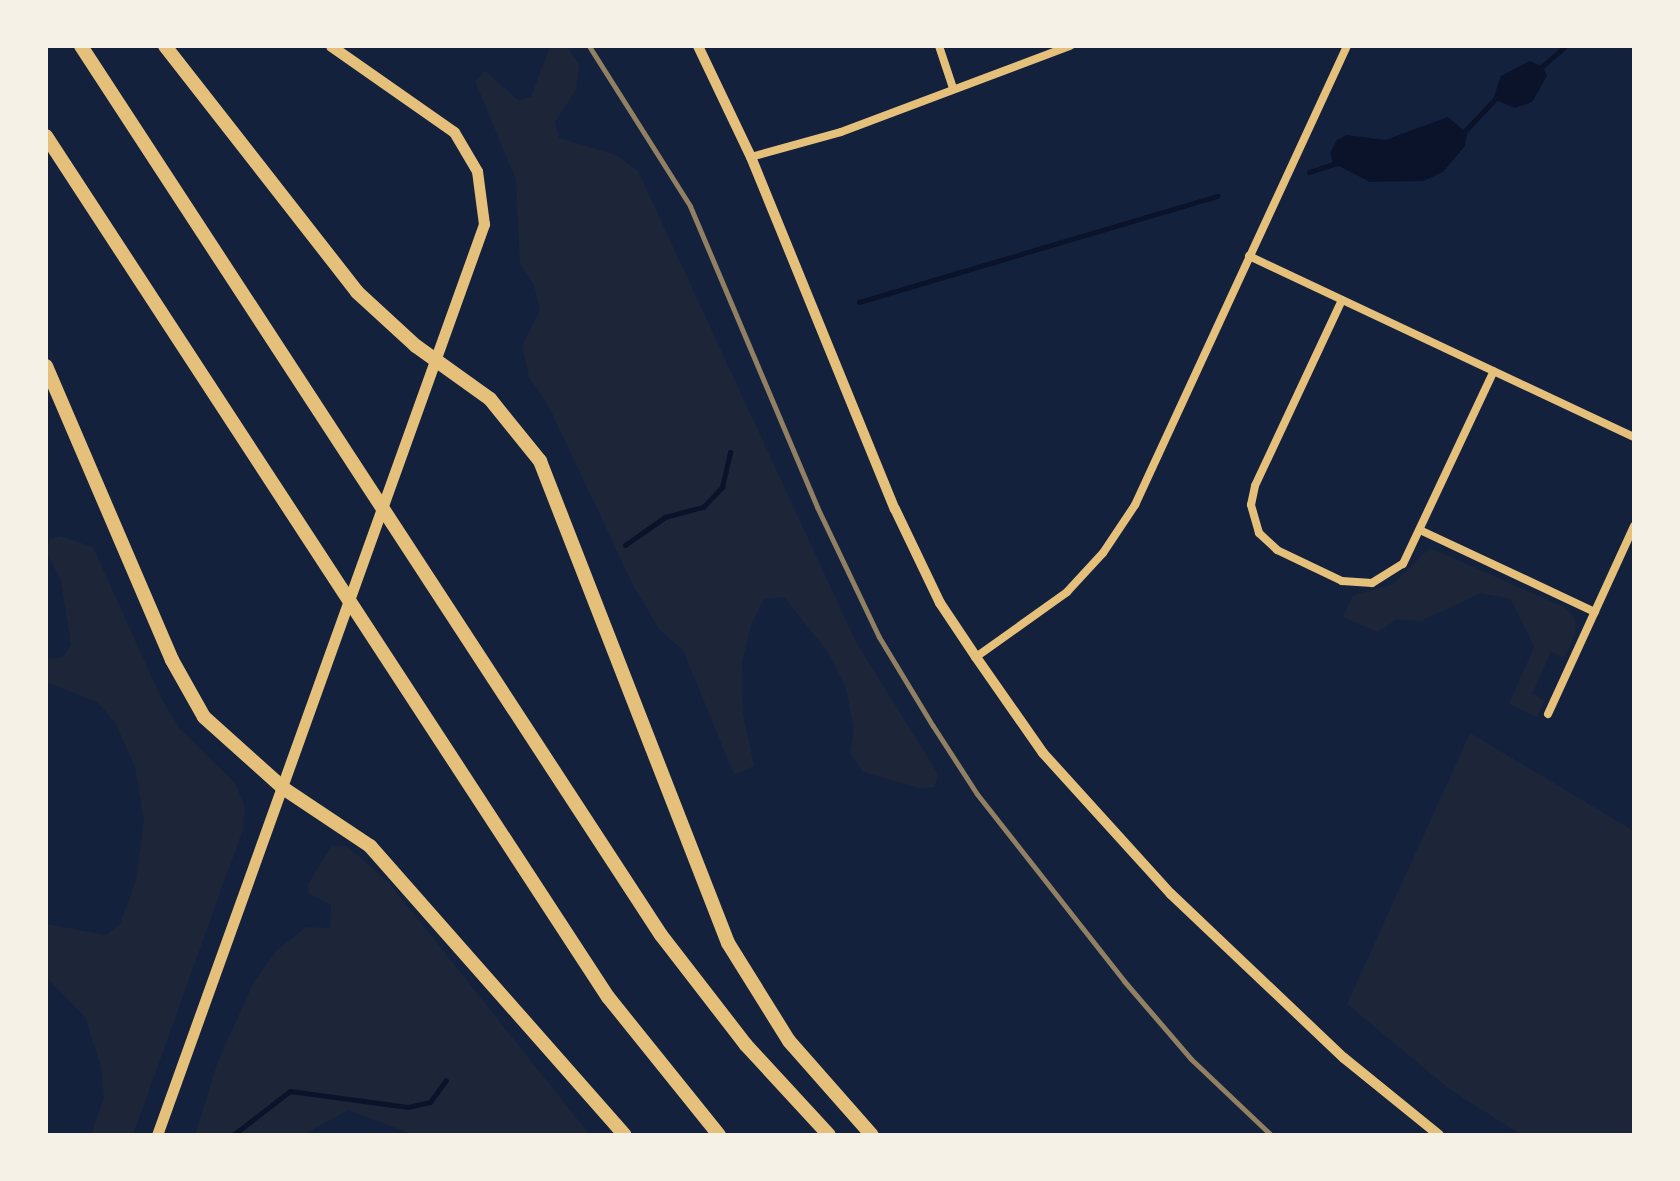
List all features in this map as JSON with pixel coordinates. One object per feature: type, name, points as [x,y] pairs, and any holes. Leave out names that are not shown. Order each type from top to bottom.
[{"type":"highway","points":[[81,46],[436,593],[686,969],[829,1135]]},
{"type":"highway","points":[[165,46],[357,292],[438,361],[490,399],[540,461],[728,943],[789,1041],[872,1135]]},
{"type":"highway","points":[[46,136],[608,997],[719,1135]]},
{"type":"highway","points":[[46,366],[192,699],[218,734],[283,788],[370,846],[625,1135]]},
{"type":"main road","points":[[157,1135],[438,361],[484,224],[477,171],[445,123],[331,46]]},
{"type":"street","points":[[698,46],[751,157],[895,509],[940,603],[976,657],[1043,753],[1171,894],[1344,1058],[1439,1135]]},
{"type":"street","points":[[939,46],[953,88]]},
{"type":"street","points":[[751,157],[841,132],[1070,46]]},
{"type":"street","points":[[976,657],[1067,592],[1120,530],[1347,46]]},
{"type":"street","points":[[1249,256],[1634,437]]},
{"type":"street","points":[[1342,300],[1255,486],[1252,516],[1263,538],[1277,550],[1361,586],[1394,573],[1422,531],[1494,371]]},
{"type":"street","points":[[1548,714],[1634,526]]},
{"type":"street","points":[[1422,531],[1595,612]]},
{"type":"shaded area","points":[[550,46],[566,46],[579,64],[576,90],[555,122],[559,138],[616,155],[638,171],[856,642],[938,774],[935,787],[919,788],[863,772],[850,753],[854,729],[846,688],[828,652],[784,597],[764,599],[751,625],[742,662],[743,715],[754,766],[734,775],[683,650],[660,630],[634,587],[548,405],[529,377],[522,346],[540,310],[534,285],[520,263],[516,180],[475,81],[485,71],[518,100],[531,97]]},
{"type":"shaded area","points":[[1530,61],[1543,67],[1547,76],[1532,102],[1515,108],[1493,99],[1501,76]]},
{"type":"shaded area","points":[[1448,117],[1467,133],[1465,146],[1443,172],[1423,181],[1370,182],[1333,163],[1330,153],[1337,140],[1347,135],[1385,140]]},
{"type":"shaded area","points":[[60,536],[93,547],[162,700],[180,729],[235,783],[245,807],[243,829],[133,1135],[91,1135],[104,1097],[101,1067],[85,1017],[46,977],[46,924],[106,935],[120,924],[136,880],[144,820],[135,767],[115,722],[97,702],[46,682],[46,659],[63,657],[71,645],[61,581],[46,552],[50,539]]},
{"type":"shaded area","points":[[1430,548],[1564,607],[1575,618],[1576,632],[1564,658],[1551,652],[1532,694],[1545,700],[1537,717],[1509,704],[1534,647],[1511,599],[1481,593],[1421,621],[1397,619],[1378,632],[1343,617],[1353,595],[1392,585]]},
{"type":"shaded area","points":[[1470,733],[1634,831],[1634,1135],[1521,1135],[1448,1088],[1347,1004]]},
{"type":"shaded area","points":[[332,845],[348,847],[389,883],[590,1135],[415,1135],[348,1110],[303,1135],[195,1135],[218,1061],[253,984],[276,951],[306,927],[330,928],[331,905],[309,894],[308,884]]},
{"type":"waterway","points":[[1539,69],[1565,46]]},
{"type":"waterway","points":[[1461,135],[1497,97]]},
{"type":"waterway","points":[[1309,172],[1339,162]]},
{"type":"waterway","points":[[859,302],[1218,196]]},
{"type":"waterway","points":[[625,545],[665,517],[703,507],[722,487],[730,452]]},
{"type":"waterway","points":[[233,1135],[290,1091],[408,1107],[430,1102],[446,1080]]},
{"type":"railway","points":[[589,46],[690,206],[817,507],[879,637],[933,726],[977,794],[1124,981],[1191,1059],[1271,1135]]}]
